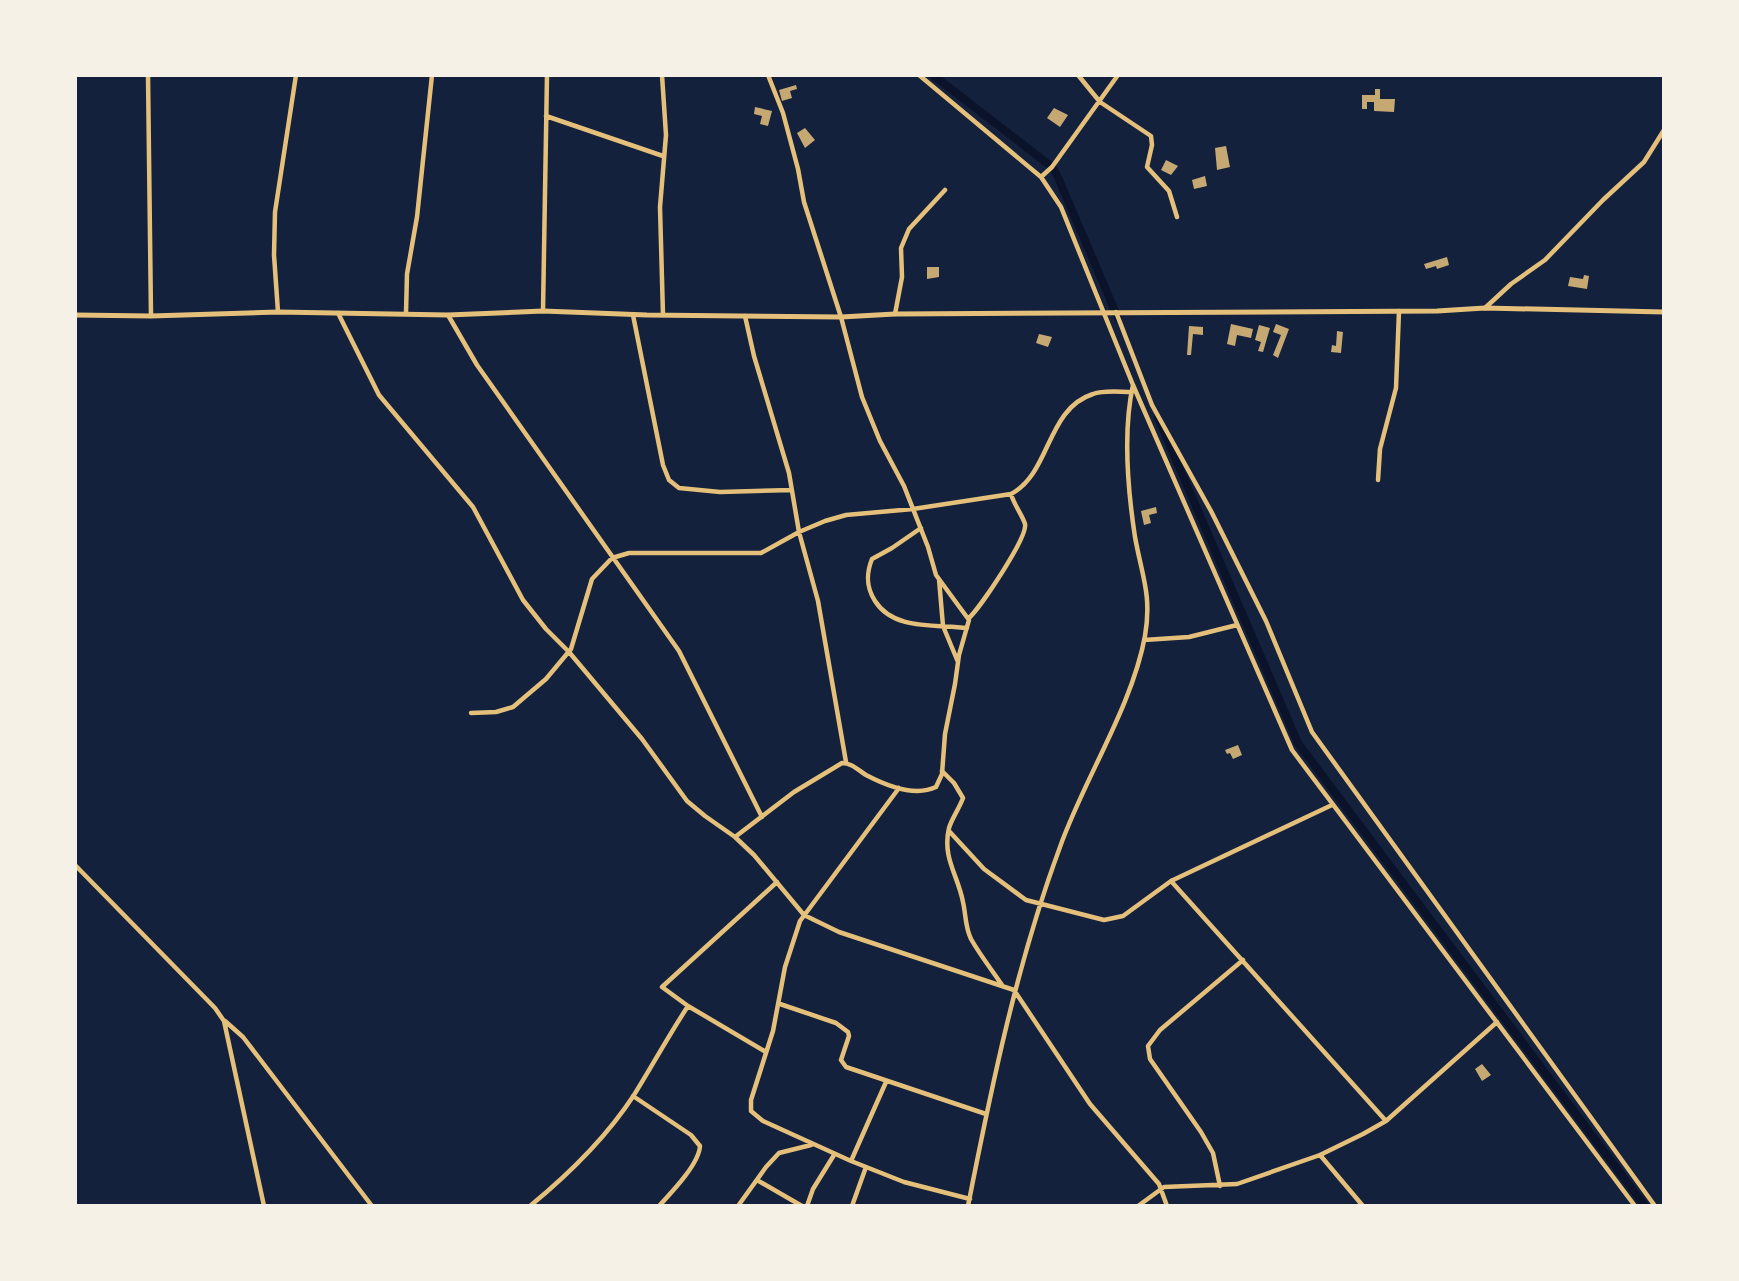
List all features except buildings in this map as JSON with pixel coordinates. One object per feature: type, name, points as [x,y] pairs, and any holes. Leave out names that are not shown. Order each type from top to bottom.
[{"type":"street","points":[[148,75],[151,316]]},
{"type":"street","points":[[278,312],[274,255],[275,212],[296,75]]},
{"type":"street","points":[[406,313],[407,274],[417,217],[432,75]]},
{"type":"street","points":[[543,311],[547,75]]},
{"type":"street","points":[[662,75],[666,135],[660,206],[663,315]]},
{"type":"street","points":[[768,75],[783,113],[799,169],[804,202],[841,317],[862,397],[880,441],[914,509],[932,567],[969,618]]},
{"type":"street","points":[[919,75],[1041,177],[1061,207],[1133,385],[1292,750],[1635,1206]]},
{"type":"street","points":[[1078,75],[1100,103],[1150,136],[1152,145],[1147,167],[1170,191],[1177,217]]},
{"type":"street","points":[[1041,177],[1100,103],[1118,75]]},
{"type":"street","points":[[546,116],[663,156]]},
{"type":"street","points":[[1485,309],[1511,284],[1545,260],[1632,174],[1644,162],[1664,130]]},
{"type":"street","points":[[895,314],[902,277],[901,248],[909,229],[945,190]]},
{"type":"street","points":[[75,315],[151,316],[278,312],[448,315],[543,311],[633,315],[841,317],[895,314],[1485,309],[1664,312]]},
{"type":"street","points":[[1378,480],[1380,449],[1397,384],[1399,311]]},
{"type":"street","points":[[1115,312],[1152,405],[1211,511],[1266,621],[1312,732],[1655,1206]]},
{"type":"street","points":[[338,313],[379,395],[473,507],[518,592],[546,629],[569,652],[654,755],[687,801],[735,837],[804,915],[839,932],[1014,989],[1090,1104],[1161,1188],[1167,1206]]},
{"type":"street","points":[[448,315],[477,365],[680,651],[762,817]]},
{"type":"street","points":[[633,315],[660,454],[666,474],[673,485],[720,492],[792,490]]},
{"type":"street","points":[[744,315],[792,490],[799,532],[818,601],[846,762],[869,776],[898,788],[934,789],[941,779],[945,734],[969,618],[1013,555],[1024,530],[1025,524],[1011,494]]},
{"type":"street","points":[[968,1206],[1014,989],[1060,845],[1133,679],[1144,640],[1149,609],[1148,592],[1135,537],[1128,467],[1129,403],[1133,385]]},
{"type":"street","points":[[471,713],[513,708],[531,694],[569,652],[578,631],[592,579],[612,558],[629,553],[761,553],[799,532],[846,515],[914,509],[1011,494],[1020,488],[1033,472],[1063,415],[1075,404],[1094,394],[1131,392]]},
{"type":"street","points":[[921,528],[872,559],[867,573],[869,592],[877,605],[894,620],[967,628]]},
{"type":"street","points":[[939,579],[943,626],[958,663]]},
{"type":"street","points":[[1144,640],[1189,637],[1237,625]]},
{"type":"street","points":[[735,837],[834,766],[846,762]]},
{"type":"street","points":[[942,771],[954,783],[962,798],[949,831],[948,860],[964,904],[965,925],[971,939],[1003,985]]},
{"type":"street","points":[[898,788],[797,927],[785,967],[779,1004],[751,1101],[751,1111],[764,1121],[851,1161],[904,1182],[970,1199]]},
{"type":"street","points":[[949,831],[984,869],[1026,900],[1040,906],[1113,920],[1123,916],[1171,881],[1332,805]]},
{"type":"street","points":[[75,865],[215,1008],[224,1021],[243,1037],[372,1206]]},
{"type":"street","points":[[1171,881],[1386,1121]]},
{"type":"street","points":[[766,1052],[663,989],[665,983],[777,882]]},
{"type":"street","points":[[1220,1186],[1213,1153],[1150,1059],[1148,1046],[1160,1030],[1243,960]]},
{"type":"street","points":[[779,1004],[843,1027],[849,1036],[841,1060],[844,1066],[987,1114]]},
{"type":"street","points":[[530,1206],[579,1163],[633,1096],[688,1006]]},
{"type":"street","points":[[224,1021],[264,1206]]},
{"type":"street","points":[[1138,1206],[1161,1188],[1237,1184],[1320,1155],[1386,1121],[1497,1022]]},
{"type":"street","points":[[851,1161],[887,1082]]},
{"type":"street","points":[[633,1096],[691,1135],[700,1146],[681,1181],[659,1206]]},
{"type":"street","points":[[738,1206],[779,1153],[813,1145]]},
{"type":"street","points":[[757,1180],[804,1206],[835,1154]]},
{"type":"street","points":[[1320,1155],[1363,1206]]},
{"type":"street","points":[[852,1206],[866,1167]]},
{"type":"waterway","points":[[933,75],[1052,167],[1118,318]]},
{"type":"waterway","points":[[1158,418],[1298,743],[1645,1206]]}]
